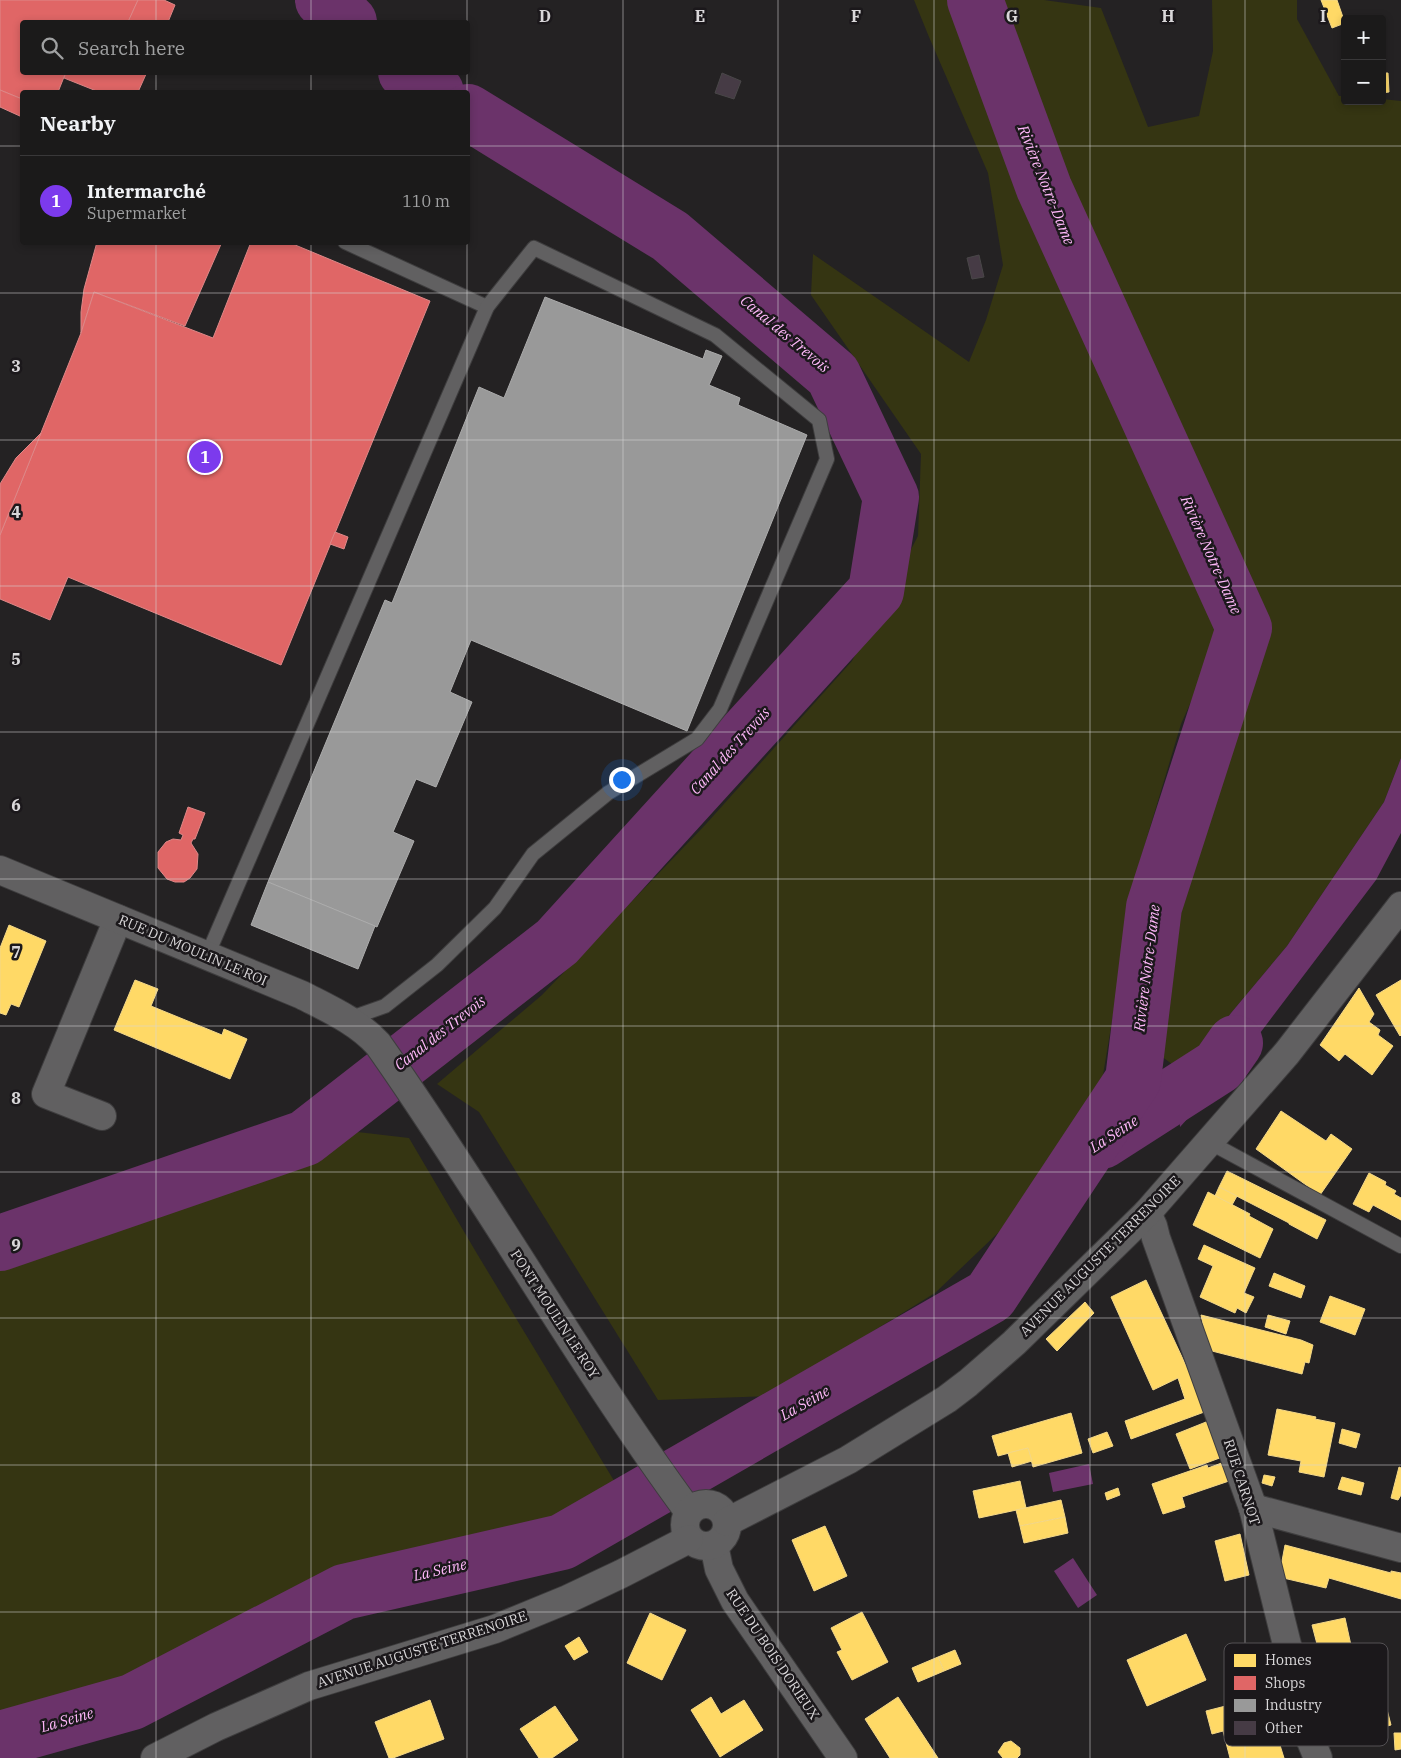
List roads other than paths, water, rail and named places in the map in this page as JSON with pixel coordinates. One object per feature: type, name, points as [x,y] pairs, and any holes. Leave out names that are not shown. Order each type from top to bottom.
[{"type":"street","name":"RUE DU MOULIN LE ROI","points":[[0,870],[302,995],[348,1019],[369,1034],[378,1044]]},
{"type":"street","name":"AVENUE AUGUSTE TERRENOIRE","points":[[160,1757],[216,1728],[309,1686],[495,1629],[568,1599],[621,1574],[698,1522],[848,1460],[961,1389],[1014,1343],[1147,1212],[1287,1053],[1401,906]]},
{"type":"street","points":[[102,1116],[46,1094],[118,919]]},
{"type":"street","name":"PONT MOULIN LE ROY","points":[[378,1044],[426,1113],[625,1424],[698,1522]]},
{"type":"street","name":"RUE CARNOT","points":[[1147,1212],[1253,1508],[1287,1643]]},
{"type":"street","points":[[1253,1508],[1401,1548]]},
{"type":"street","name":"RUE DU BOIS DORIEUX","points":[[698,1522],[735,1601],[843,1758]]},
{"type":"street","name":"RUE CARNOT","points":[[1313,1746],[1318,1758]]},
{"type":"lane","points":[[352,245],[487,307]]},
{"type":"lane","points":[[207,956],[487,307],[534,248],[715,335],[819,420],[827,459],[720,709],[697,739],[608,793],[533,854],[495,908],[437,965],[385,1006],[348,1019]]},
{"type":"lane","points":[[1209,1142],[1401,1246]]},
{"type":"waterway","name":"Canal des Trevois","points":[[323,0],[347,20]]},
{"type":"waterway","name":"La Seine","points":[[0,1739],[132,1702],[344,1592],[562,1542],[990,1296],[1133,1080],[1154,907],[1244,628],[1044,188],[975,0]]},
{"type":"waterway","name":"Canal des Trevois","points":[[410,75],[433,90]]},
{"type":"waterway","name":"Canal des Trevois","points":[[0,1243],[305,1138],[557,942],[876,591],[891,497],[833,375],[670,236],[470,113]]},
{"type":"waterway","name":"La Seine","points":[[1102,1141],[1219,1066],[1235,1043]]},
{"type":"place","name":"Intermarché","points":[[205,457]]},
{"type":"water label","name":"Rivière Notre-Dame","points":[[1046,185]]},
{"type":"water label","name":"Rivière Notre-Dame","points":[[1211,555]]},
{"type":"water label","name":"Rivière Notre-Dame","points":[[1147,968]]}]
